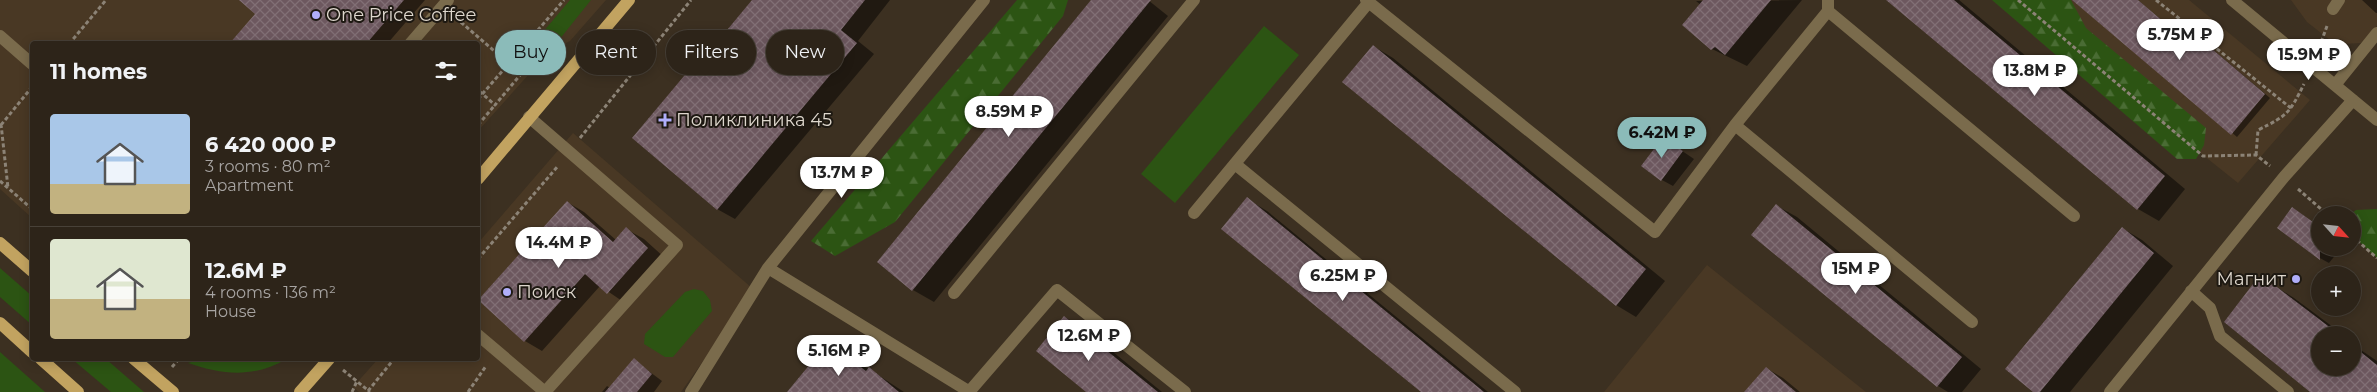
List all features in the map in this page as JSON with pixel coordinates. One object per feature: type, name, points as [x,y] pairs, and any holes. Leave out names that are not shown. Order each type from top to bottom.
[{"type":"main road","points":[[480,177],[629,0]]},
{"type":"main road","points":[[0,243],[30,269]]},
{"type":"main road","points":[[0,323],[30,350]]},
{"type":"main road","points":[[43,361],[78,392]]},
{"type":"main road","points":[[136,361],[173,392]]},
{"type":"main road","points":[[300,392],[327,361]]},
{"type":"street","points":[[691,392],[768,268],[984,0]]},
{"type":"street","points":[[954,293],[1194,0]]},
{"type":"street","points":[[2232,0],[2377,120]]},
{"type":"street","points":[[1194,214],[1368,1],[1655,232],[1735,125],[1828,6],[2074,216]]},
{"type":"street","points":[[413,41],[445,3]]},
{"type":"street","points":[[2335,85],[2377,33]]},
{"type":"street","points":[[0,36],[30,62]]},
{"type":"street","points":[[2110,392],[2284,178],[2353,100]]},
{"type":"street","points":[[480,337],[545,392],[677,245],[529,117]]},
{"type":"street","points":[[1735,125],[1972,322]]},
{"type":"street","points":[[1235,164],[1514,392]]},
{"type":"street","points":[[768,268],[969,392],[1057,290],[1185,392]]},
{"type":"street","points":[[2191,291],[2210,308],[2220,336],[2288,392]]},
{"type":"path","points":[[72,41],[106,0]]},
{"type":"path","points":[[538,30],[564,0]]},
{"type":"path","points":[[480,257],[570,151],[691,0]]},
{"type":"path","points":[[2018,0],[2203,156],[2256,155],[2317,206]]},
{"type":"path","points":[[2156,0],[2292,109]]},
{"type":"path","points":[[445,3],[495,51]]},
{"type":"path","points":[[2256,155],[2258,130],[2284,117],[2292,109],[2312,66],[2336,4]]},
{"type":"path","points":[[480,96],[499,75]]},
{"type":"path","points":[[480,123],[520,75]]},
{"type":"path","points":[[8,188],[0,125],[30,89]]},
{"type":"path","points":[[482,94],[495,105]]},
{"type":"path","points":[[0,181],[30,207]]},
{"type":"path","points":[[2361,244],[2377,258]]},
{"type":"path","points":[[468,392],[496,351]]},
{"type":"path","points":[[332,361],[369,391],[392,361]]},
{"type":"path","points":[[352,392],[357,381]]},
{"type":"shaded area","points":[[0,0],[606,0],[580,30],[576,30],[576,34],[566,43],[566,30],[495,30],[495,75],[528,75],[480,129],[480,41],[30,41],[30,216],[0,189]]},
{"type":"shaded area","points":[[2009,0],[2189,0],[2310,100],[2238,183]]},
{"type":"shaded area","points":[[2291,0],[2377,0],[2377,26],[2361,43],[2343,44],[2330,40],[2307,22]]},
{"type":"shaded area","points":[[573,133],[752,288],[739,311],[681,392],[359,392],[353,387],[376,361],[480,361],[480,241]]},
{"type":"shaded area","points":[[1707,265],[1866,392],[1604,392]]},
{"type":"green space","points":[[570,0],[591,0],[566,31],[545,30]]},
{"type":"green space","points":[[1017,0],[1068,0],[1063,16],[895,222],[835,256],[811,241]]},
{"type":"green space","points":[[1992,0],[2071,0],[2086,28],[2206,128],[2204,145],[2196,159],[2177,159]]},
{"type":"green space","points":[[1264,26],[1299,55],[1175,203],[1141,174]]},
{"type":"green space","points":[[2377,209],[2377,258],[2361,243],[2361,210]]},
{"type":"green space","points":[[0,268],[30,294],[30,323],[0,297]]},
{"type":"green space","points":[[694,289],[703,291],[710,300],[712,311],[673,357],[665,357],[644,344],[645,334],[685,292]]},
{"type":"green space","points":[[0,352],[45,392],[0,392]]},
{"type":"green space","points":[[74,361],[108,361],[144,392],[111,392]]},
{"type":"green space","points":[[195,361],[283,361],[263,369],[238,373],[214,370],[188,363]]},
{"type":"building","points":[[239,0],[404,0],[369,41],[232,41],[255,14]]},
{"type":"building","points":[[752,0],[865,0],[841,30],[766,30],[766,75],[830,75],[717,210],[632,138],[685,75],[756,75],[756,30],[727,30]]},
{"type":"building","points":[[1091,0],[1151,0],[912,291],[877,262]]},
{"type":"building","points":[[1703,0],[1771,0],[1725,55],[1715,47],[1711,50],[1682,25]]},
{"type":"building","points":[[1886,0],[1954,0],[2165,176],[2137,210]]},
{"type":"building","points":[[2072,0],[2138,0],[2191,45],[2198,37],[2265,94],[2231,135]]},
{"type":"building","points":[[844,32],[857,43],[844,59]]},
{"type":"building","points":[[1373,45],[1646,269],[1616,306],[1342,82]]},
{"type":"building","points":[[1663,137],[1683,151],[1661,181],[1641,166]]},
{"type":"building","points":[[1247,197],[1484,392],[1421,392],[1221,229]]},
{"type":"building","points":[[567,201],[613,242],[626,227],[648,248],[607,294],[585,274],[524,342],[480,302],[480,298]]},
{"type":"building","points":[[1776,204],[1962,357],[1937,387],[1751,235]]},
{"type":"building","points":[[2292,207],[2311,221],[2311,253],[2277,228]]},
{"type":"building","points":[[2122,227],[2154,253],[2040,392],[2033,392],[2005,369]]},
{"type":"building","points":[[2256,280],[2268,286],[2273,284],[2311,313],[2311,316],[2315,316],[2328,326],[2311,326],[2311,376],[2361,376],[2361,352],[2377,365],[2377,392],[2310,392],[2224,322]]},
{"type":"building","points":[[1064,316],[1158,392],[1086,392],[1036,351]]},
{"type":"building","points":[[825,346],[844,362],[848,357],[866,371],[869,367],[899,392],[787,392]]},
{"type":"building","points":[[634,358],[652,374],[637,392],[605,392]]},
{"type":"building","points":[[1766,367],[1796,392],[1744,392]]},
{"type":"place","name":"One Price Coffee","points":[[316,15]]},
{"type":"place","name":"Поликлиника 45","points":[[665,120]]},
{"type":"place","name":"Магнит","points":[[2296,279]]},
{"type":"place","name":"Поиск","points":[[507,292]]}]
